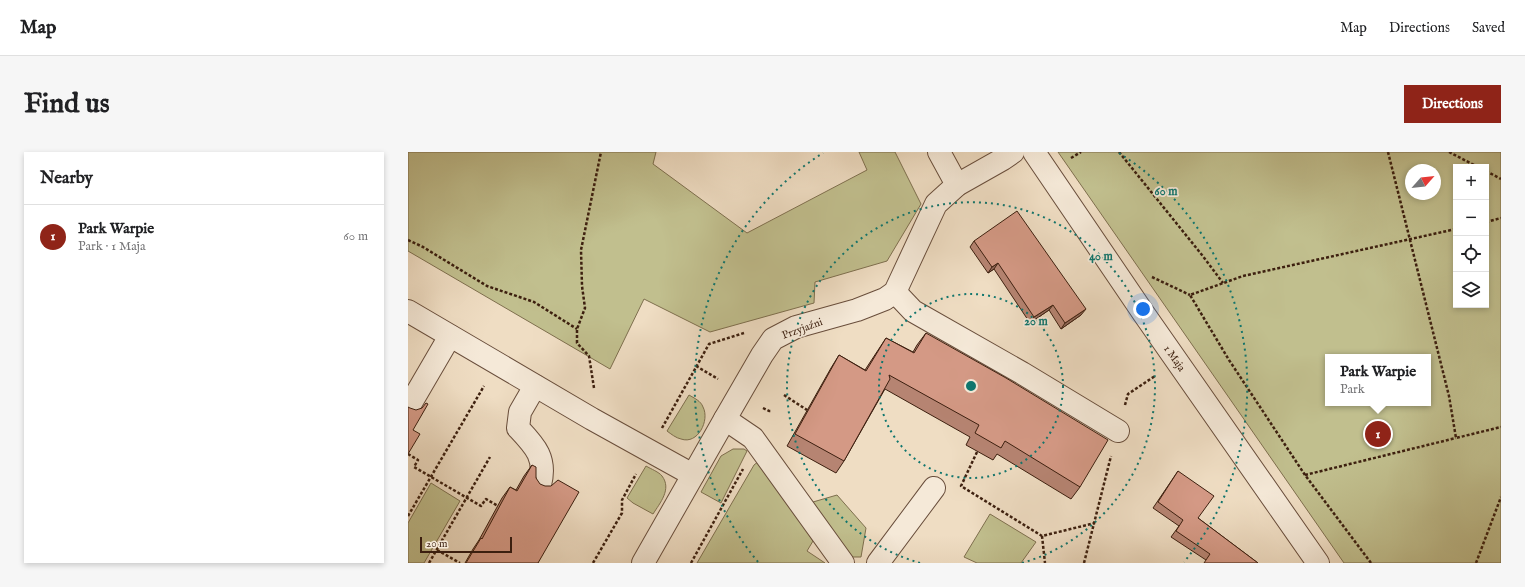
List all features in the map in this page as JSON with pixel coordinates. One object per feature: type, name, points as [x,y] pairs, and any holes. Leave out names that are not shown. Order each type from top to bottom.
[{"type":"street","points":[[939,152],[957,185]]},
{"type":"street","points":[[1013,152],[957,185],[936,204],[895,292],[913,311],[1015,369],[1118,431]]},
{"type":"street","name":"1 Maja","points":[[1034,152],[1144,314],[1318,563]]},
{"type":"street","name":"Przyjaźni","points":[[643,563],[762,355],[773,339],[796,328],[857,310],[885,299],[895,292]]},
{"type":"street","points":[[408,311],[592,419],[650,450],[692,476]]},
{"type":"street","points":[[408,408],[450,336]]},
{"type":"street","points":[[535,386],[520,412],[518,428],[539,453],[544,473],[540,485]]},
{"type":"street","points":[[725,419],[753,438],[843,563]]},
{"type":"street","points":[[878,563],[934,488]]},
{"type":"path","points":[[592,419],[594,385],[589,356],[577,343],[577,329],[585,308],[582,286],[581,250],[601,152]]},
{"type":"path","points":[[1068,161],[1081,152]]},
{"type":"path","points":[[1119,152],[1223,283]]},
{"type":"path","points":[[1388,152],[1449,396],[1456,438]]},
{"type":"path","points":[[1449,152],[1472,164]]},
{"type":"path","points":[[1489,173],[1501,179]]},
{"type":"path","points":[[1489,221],[1501,218]]},
{"type":"path","points":[[1371,563],[1305,475],[1229,360],[1190,295],[1243,276],[1453,230]]},
{"type":"path","points":[[408,240],[487,286],[534,302],[577,329]]},
{"type":"path","points":[[593,563],[622,513],[622,500],[708,344],[758,329],[773,339]]},
{"type":"path","points":[[1084,563],[1128,394],[1158,373]]},
{"type":"path","points":[[408,516],[487,381]]},
{"type":"path","points":[[784,395],[807,410]]},
{"type":"path","points":[[1305,475],[1501,427]]},
{"type":"path","points":[[691,563],[750,457],[753,438]]},
{"type":"path","points":[[978,452],[960,486],[1042,536],[1094,523]]},
{"type":"path","points":[[408,454],[418,460],[414,467],[466,498],[481,506],[486,499],[498,506]]},
{"type":"path","points":[[429,563],[490,457]]},
{"type":"path","points":[[1476,563],[1501,497]]},
{"type":"path","points":[[1042,536],[1045,563]]},
{"type":"path","points":[[437,550],[460,563]]},
{"type":"shaded area","points":[[408,152],[656,152],[653,164],[747,233],[867,170],[859,152],[895,152],[921,204],[887,261],[815,282],[814,303],[710,332],[644,299],[610,369],[408,251]]},
{"type":"shaded area","points":[[1058,152],[1501,152],[1501,563],[1344,563]]},
{"type":"shaded area","points":[[689,395],[701,403],[705,412],[705,418],[704,424],[697,435],[687,440],[677,438],[667,431]]},
{"type":"shaded area","points":[[733,449],[744,449],[747,451],[721,503],[701,492],[721,456]]},
{"type":"shaded area","points":[[759,461],[763,463],[813,541],[807,551],[825,563],[697,563],[754,465]]},
{"type":"shaded area","points":[[646,466],[662,476],[666,486],[662,501],[653,514],[627,498]]},
{"type":"shaded area","points":[[431,483],[460,501],[424,563],[408,563],[408,523]]},
{"type":"shaded area","points":[[837,495],[866,528],[861,557],[849,557],[812,506],[813,502]]},
{"type":"shaded area","points":[[990,514],[1036,542],[1021,563],[977,563],[964,557]]},
{"type":"building","points":[[1017,211],[1086,309],[1065,323],[1053,305],[1034,317],[998,263],[992,267],[974,241]]},
{"type":"building","points":[[926,333],[1006,378],[1108,440],[1080,487],[1005,441],[1001,448],[975,433],[979,425],[889,375],[890,379],[844,461],[795,434],[839,355],[866,371],[886,338],[914,353]]},
{"type":"building","points":[[426,403],[428,404],[413,430],[420,434],[408,454],[408,407],[416,410],[422,408]]},
{"type":"building","points":[[532,465],[536,467],[536,478],[540,484],[551,486],[558,480],[579,492],[538,563],[466,563],[481,538],[482,539],[510,487],[517,491]]},
{"type":"building","points":[[1178,471],[1214,496],[1198,518],[1258,563],[1204,563],[1210,554],[1176,531],[1183,520],[1158,502]]},
{"type":"place","name":"Park Warpie","points":[[1378,434]]}]
